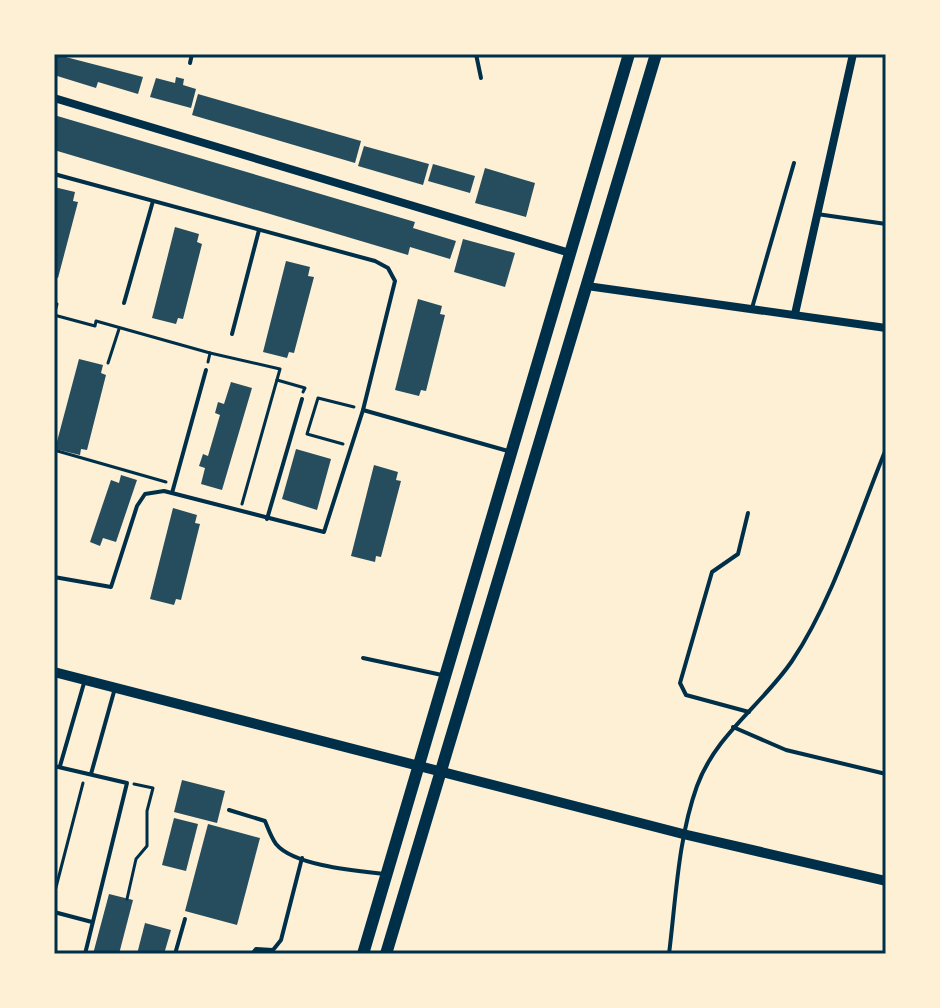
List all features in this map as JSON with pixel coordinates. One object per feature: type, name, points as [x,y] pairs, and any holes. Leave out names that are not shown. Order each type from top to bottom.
[{"type":"main road","points":[[363,954],[629,54]]},
{"type":"main road","points":[[386,954],[656,54]]},
{"type":"street","points":[[795,314],[853,54]]},
{"type":"street","points":[[54,98],[570,253]]},
{"type":"street","points":[[587,286],[886,328]]},
{"type":"street","points":[[54,672],[440,773],[886,881]]},
{"type":"lane","points":[[190,63],[192,54]]},
{"type":"lane","points":[[476,54],[481,78]]},
{"type":"lane","points":[[752,308],[794,163]]},
{"type":"lane","points":[[54,174],[375,261],[388,268],[395,277],[363,410],[324,532],[172,493],[145,494],[137,506],[111,587],[54,577]]},
{"type":"lane","points":[[124,303],[153,201]]},
{"type":"lane","points":[[817,214],[886,224]]},
{"type":"lane","points":[[232,334],[259,230]]},
{"type":"lane","points":[[172,493],[206,370]]},
{"type":"lane","points":[[267,519],[302,399]]},
{"type":"lane","points":[[363,410],[511,452]]},
{"type":"lane","points":[[669,954],[683,834],[697,785],[722,738],[766,697],[809,633],[886,449]]},
{"type":"lane","points":[[748,513],[738,554],[712,572],[680,683],[686,695],[749,712]]},
{"type":"lane","points":[[363,658],[444,676]]},
{"type":"lane","points":[[85,680],[57,766],[127,783],[85,954]]},
{"type":"lane","points":[[88,774],[115,688]]},
{"type":"lane","points":[[733,727],[786,750],[886,774]]},
{"type":"lane","points":[[229,810],[265,821],[278,845],[302,858],[387,875]]},
{"type":"lane","points":[[252,954],[256,949],[273,950],[281,940],[302,858]]},
{"type":"lane","points":[[54,912],[92,922]]},
{"type":"lane","points":[[175,954],[185,919]]},
{"type":"path","points":[[54,303],[57,304],[54,315],[95,326],[96,321],[280,369],[240,512]]},
{"type":"path","points":[[108,363],[119,327]]},
{"type":"path","points":[[206,370],[210,353]]},
{"type":"path","points":[[277,380],[305,388],[302,399]]},
{"type":"path","points":[[351,447],[307,434],[318,398],[363,410]]},
{"type":"path","points":[[54,450],[175,484]]},
{"type":"path","points":[[54,895],[88,774]]},
{"type":"path","points":[[127,783],[153,788],[147,811],[147,846],[136,859],[127,899]]},
{"type":"building","points":[[54,54],[143,77],[138,94],[98,82],[96,88],[54,75]]},
{"type":"building","points":[[176,77],[184,79],[183,85],[196,89],[191,108],[150,97],[156,78],[175,83]]},
{"type":"building","points":[[198,94],[361,141],[355,163],[192,115]]},
{"type":"building","points":[[54,115],[415,222],[413,228],[456,241],[450,259],[410,247],[408,255],[54,150]]},
{"type":"building","points":[[364,146],[429,164],[423,185],[358,166]]},
{"type":"building","points":[[433,164],[475,176],[470,193],[428,181]]},
{"type":"building","points":[[485,168],[535,183],[526,217],[475,203]]},
{"type":"building","points":[[54,187],[75,192],[73,201],[78,202],[58,278],[54,277]]},
{"type":"building","points":[[175,227],[199,234],[197,242],[202,244],[183,319],[178,318],[176,324],[152,318]]},
{"type":"building","points":[[463,239],[515,253],[505,287],[454,272]]},
{"type":"building","points":[[286,261],[310,267],[308,276],[314,277],[294,353],[289,352],[287,358],[263,352]]},
{"type":"building","points":[[418,299],[442,306],[440,314],[445,315],[426,391],[421,390],[419,396],[395,390]]},
{"type":"building","points":[[79,359],[103,365],[101,373],[106,375],[87,450],[81,449],[80,455],[55,449]]},
{"type":"building","points":[[231,382],[252,388],[222,490],[201,484],[205,468],[199,466],[203,454],[208,456],[220,415],[215,413],[218,402],[224,404]]},
{"type":"building","points":[[296,449],[331,459],[317,510],[282,499]]},
{"type":"building","points":[[374,465],[398,472],[396,480],[401,481],[381,557],[376,556],[375,562],[351,556]]},
{"type":"building","points":[[121,475],[137,480],[116,542],[103,538],[100,546],[90,542],[111,480],[119,483]]},
{"type":"building","points":[[173,508],[197,515],[195,523],[200,524],[181,600],[176,599],[174,605],[150,599]]},
{"type":"building","points":[[182,780],[225,791],[217,823],[174,812]]},
{"type":"building","points":[[174,818],[198,824],[186,871],[162,865]]},
{"type":"building","points":[[208,824],[260,838],[237,925],[185,911]]},
{"type":"building","points":[[109,894],[133,900],[119,954],[93,954]]},
{"type":"building","points":[[145,923],[171,930],[164,954],[137,954]]}]
